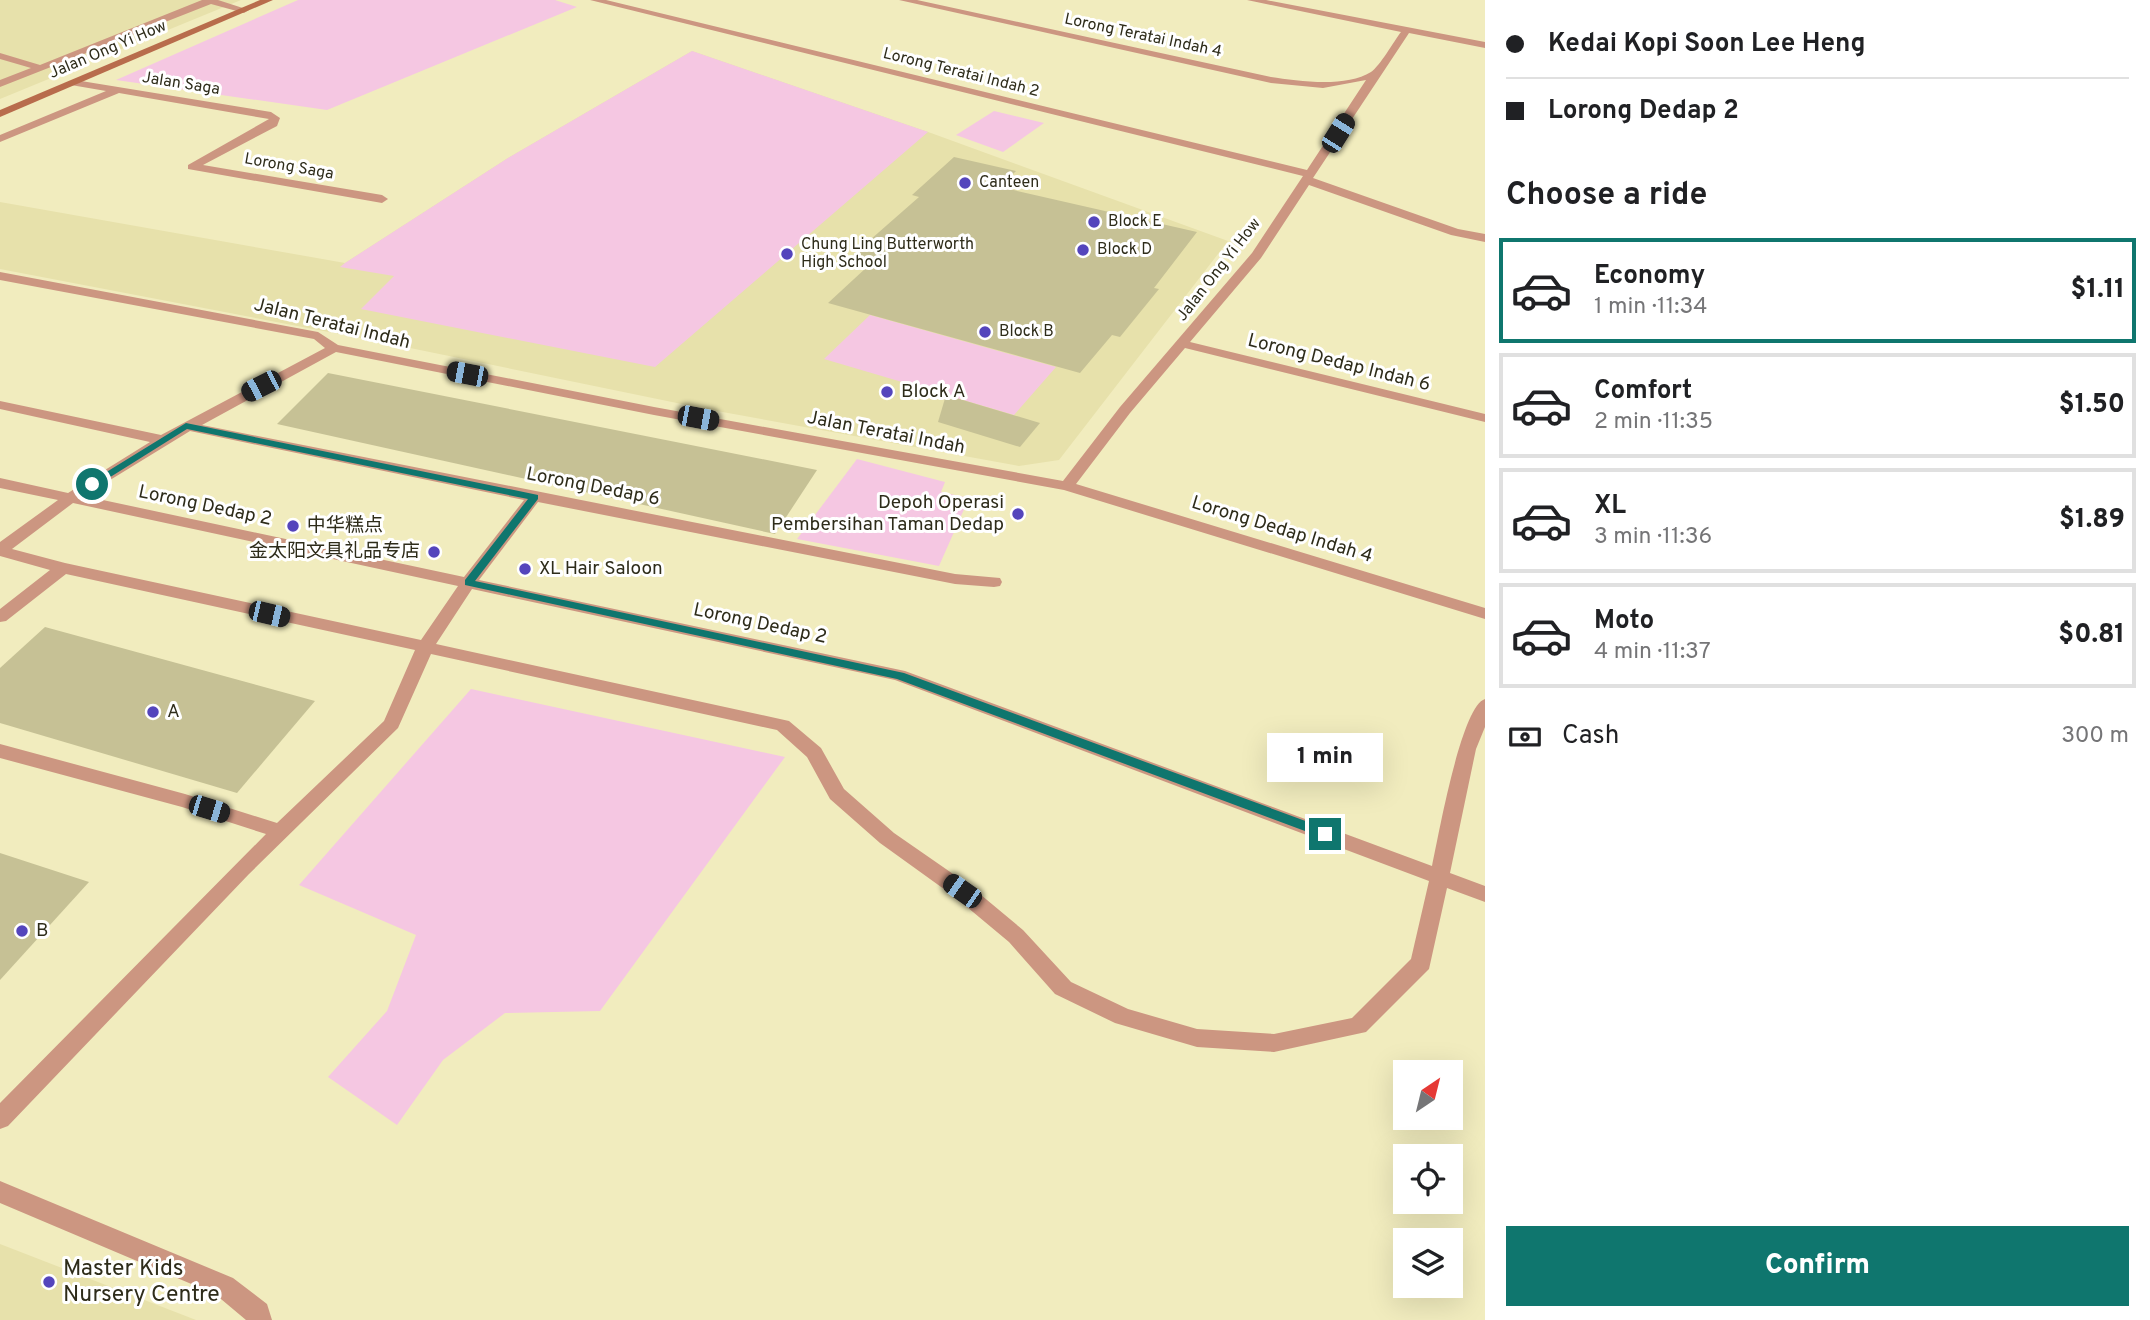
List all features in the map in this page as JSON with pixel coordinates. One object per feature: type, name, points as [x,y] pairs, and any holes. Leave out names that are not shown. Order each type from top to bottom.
[{"type":"main road","name":"Jalan Ong Yi How","points":[[0,114],[268,0]]},
{"type":"street","points":[[210,0],[244,10]]},
{"type":"street","name":"Jalan Ong Yi How","points":[[0,84],[210,0]]},
{"type":"street","name":"Lorong Teratai Indah 4","points":[[904,0],[1315,87],[1350,82],[1375,74]]},
{"type":"street","points":[[1252,0],[1485,45]]},
{"type":"street","name":"Lorong Teratai Indah 2","points":[[604,1],[1307,177],[1455,232],[1485,238]]},
{"type":"street","name":"Jalan Ong Yi How","points":[[1067,486],[1125,410],[1257,255],[1375,74],[1407,30]]},
{"type":"street","points":[[0,56],[40,68]]},
{"type":"street","name":"Jalan Saga","points":[[75,83],[267,114],[275,118],[273,124],[192,167]]},
{"type":"street","points":[[0,139],[118,90]]},
{"type":"street","name":"Lorong Saga","points":[[192,167],[382,199]]},
{"type":"street","name":"Jalan Teratai Indah","points":[[0,276],[318,336],[334,348],[654,411],[1067,486]]},
{"type":"street","name":"Lorong Dedap Indah 6","points":[[1183,344],[1485,418]]},
{"type":"street","points":[[0,550],[69,499],[186,426],[334,348]]},
{"type":"street","points":[[0,405],[163,440]]},
{"type":"street","name":"Lorong Dedap 6","points":[[186,426],[955,579],[994,582]]},
{"type":"street","name":"Lorong Dedap 2","points":[[0,483],[900,676],[1485,894]]},
{"type":"street","name":"Lorong Dedap Indah 4","points":[[1067,486],[1485,614]]},
{"type":"street","points":[[0,1119],[242,869],[392,724],[424,649],[468,583],[534,497]]},
{"type":"street","points":[[0,550],[62,568],[424,649],[783,725],[814,752],[837,794],[887,838],[962,891],[1016,936],[1063,988],[1123,1017],[1197,1038],[1274,1043],[1358,1026],[1421,963],[1467,749],[1485,705]]},
{"type":"street","points":[[0,617],[62,568]]},
{"type":"street","points":[[0,751],[185,801],[282,832]]},
{"type":"street","points":[[0,1192],[224,1286],[258,1313],[259,1320]]},
{"type":"shaded area","points":[[0,0],[241,0],[0,99]]},
{"type":"shaded area","points":[[298,0],[555,0],[577,7],[327,110],[116,80]]},
{"type":"shaded area","name":"Chung Ling Butterworth High School","points":[[692,51],[931,133],[1228,241],[1059,460],[1019,466],[706,409],[376,341],[0,269],[0,202],[345,263],[508,158]]},
{"type":"shaded area","points":[[692,51],[928,132],[655,367],[361,309],[394,276],[340,267],[345,263],[508,158]]},
{"type":"shaded area","points":[[994,111],[1044,123],[1003,152],[956,135]]},
{"type":"shaded area","points":[[870,315],[1056,367],[1014,415],[824,359]]},
{"type":"shaded area","points":[[857,459],[945,482],[941,492],[969,498],[939,566],[797,539]]},
{"type":"shaded area","points":[[471,689],[785,757],[600,1011],[505,1013],[443,1060],[397,1125],[328,1077],[387,1011],[416,935],[299,885]]},
{"type":"shaded area","name":"Master Kids Nursery Centre","points":[[0,1244],[196,1320],[0,1320]]},
{"type":"building","points":[[954,157],[1016,171],[1000,187],[1197,232],[1154,288],[1159,289],[1120,337],[1112,335],[1080,373],[828,303],[867,267],[846,261],[919,197],[912,195]]},
{"type":"building","points":[[328,373],[817,470],[775,534],[277,424]]},
{"type":"building","points":[[946,395],[1040,423],[1020,447],[938,422]]},
{"type":"building","name":"A","points":[[45,627],[315,701],[237,793],[0,723],[0,668]]},
{"type":"building","name":"B","points":[[0,853],[89,882],[0,980]]},
{"type":"place","name":"Canteen","points":[[965,183]]},
{"type":"place","name":"Block E","points":[[1094,222]]},
{"type":"place","name":"Block D","points":[[1083,250]]},
{"type":"place","name":"Chung Ling Butterworth High School","points":[[787,254]]},
{"type":"place","name":"Block B","points":[[985,332]]},
{"type":"place","name":"Block A","points":[[887,392]]},
{"type":"place","name":"Depoh Operasi Pembersihan Taman Dedap","points":[[1018,514]]},
{"type":"place","name":"中华糕点","points":[[293,526]]},
{"type":"place","name":"金太阳文具礼品专店","points":[[434,552]]},
{"type":"place","name":"XL Hair Saloon","points":[[525,569]]},
{"type":"place","name":"A","points":[[153,712]]},
{"type":"place","name":"B","points":[[22,931]]},
{"type":"place","name":"Master Kids Nursery Centre","points":[[49,1282]]},
{"type":"route","points":[[92,484],[186,426],[534,497],[468,583],[900,676],[1325,834]]}]
